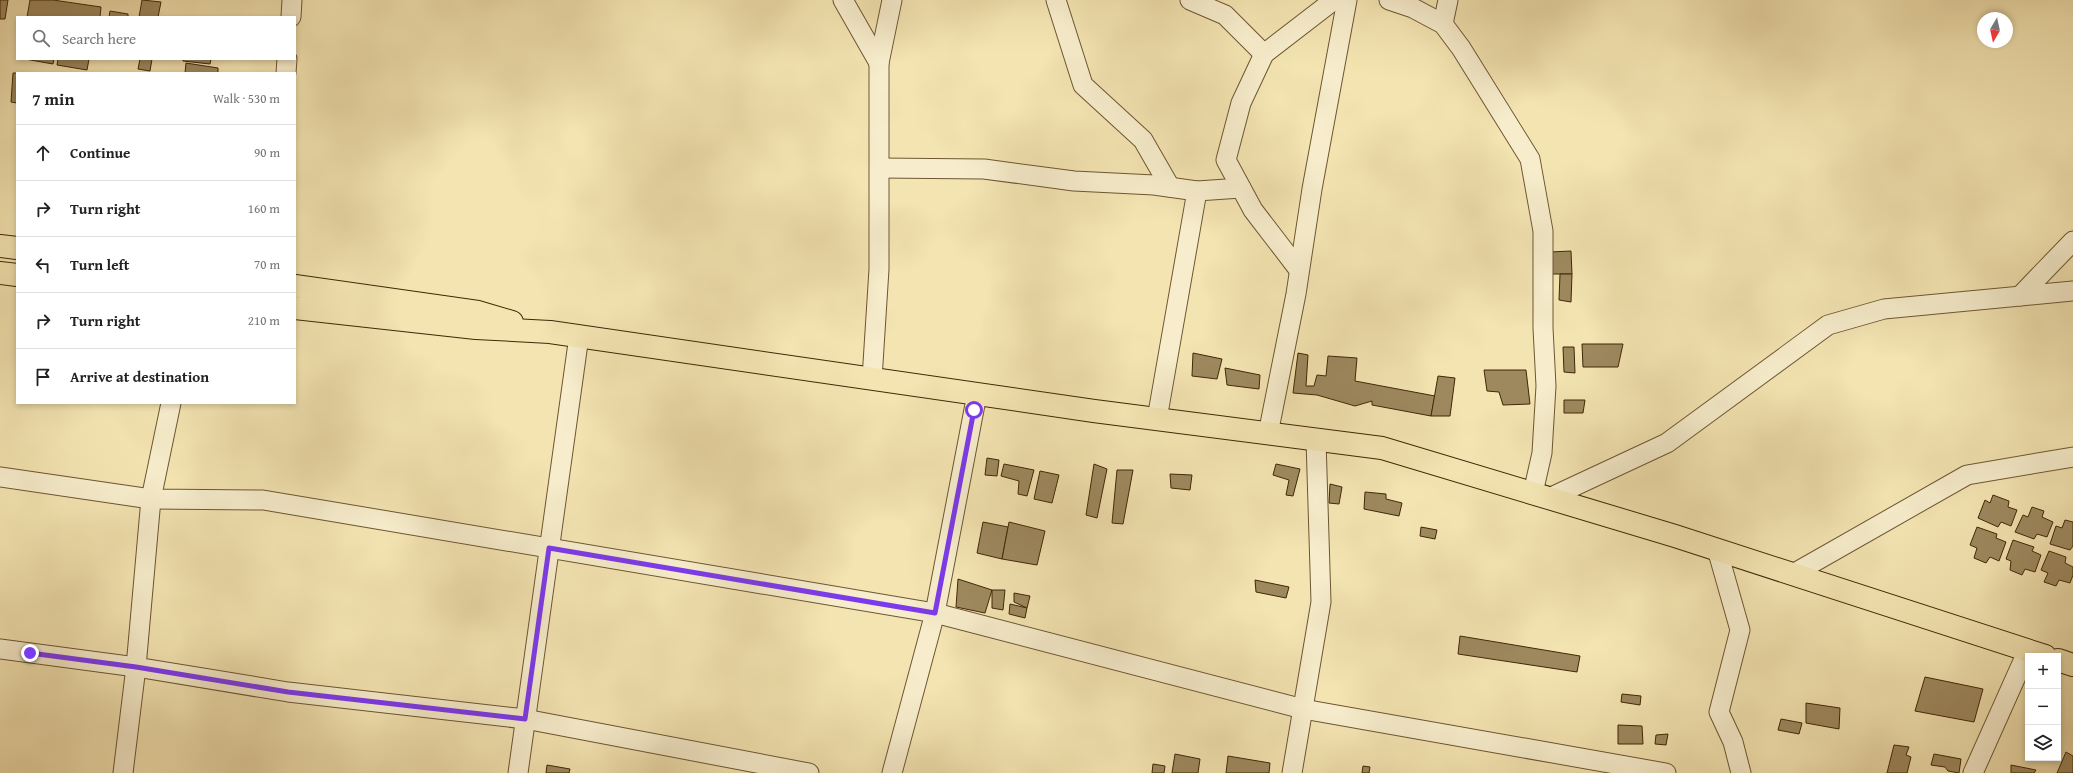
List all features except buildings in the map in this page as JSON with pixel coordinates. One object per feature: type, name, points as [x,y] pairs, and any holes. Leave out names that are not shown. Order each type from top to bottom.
[{"type":"highway","points":[[0,246],[16,248]]},
{"type":"highway","points":[[0,273],[16,275]]},
{"type":"highway","points":[[296,286],[478,312],[550,332]]},
{"type":"highway","points":[[296,308],[476,328],[550,332],[977,394],[1382,448],[1717,550],[2037,653]]},
{"type":"highway","points":[[2061,661],[2073,665]]},
{"type":"street","points":[[291,16],[292,0]]},
{"type":"street","points":[[843,0],[879,63]]},
{"type":"street","points":[[872,379],[879,269],[879,63],[892,0]]},
{"type":"street","points":[[1056,0],[1083,85],[1144,140],[1170,187]]},
{"type":"street","points":[[1190,0],[1225,15],[1264,54]]},
{"type":"street","points":[[1299,270],[1253,210],[1226,160],[1240,103],[1264,54],[1334,0]]},
{"type":"street","points":[[1268,434],[1347,0]]},
{"type":"street","points":[[1389,0],[1413,8],[1444,24],[1461,48],[1530,159],[1543,231],[1543,328],[1546,386],[1541,496],[1667,443],[1828,325],[1884,309],[2073,291]]},
{"type":"street","points":[[1444,24],[1448,0]]},
{"type":"street","points":[[286,72],[287,60]]},
{"type":"street","points":[[880,168],[984,169],[1074,182],[1170,187],[1197,191],[1241,188]]},
{"type":"street","points":[[1157,419],[1197,191]]},
{"type":"street","points":[[2020,296],[2073,241]]},
{"type":"street","points":[[518,773],[579,336]]},
{"type":"street","points":[[892,773],[935,613],[977,394]]},
{"type":"street","points":[[123,773],[136,667],[152,499],[171,404]]},
{"type":"street","points":[[1292,773],[1321,602],[1316,440]]},
{"type":"street","points":[[1793,574],[1967,474],[2073,457]]},
{"type":"street","points":[[0,477],[152,499],[262,500],[935,613],[1303,709],[1666,773]]},
{"type":"street","points":[[1717,550],[1740,630],[1719,712],[1733,742],[1741,773]]},
{"type":"street","points":[[0,649],[136,667],[288,692],[525,719],[809,773]]},
{"type":"street","points":[[1973,773],[2025,676]]},
{"type":"route","points":[[30,653],[136,667],[288,692],[525,719],[549,548],[935,613],[974,410]]}]
